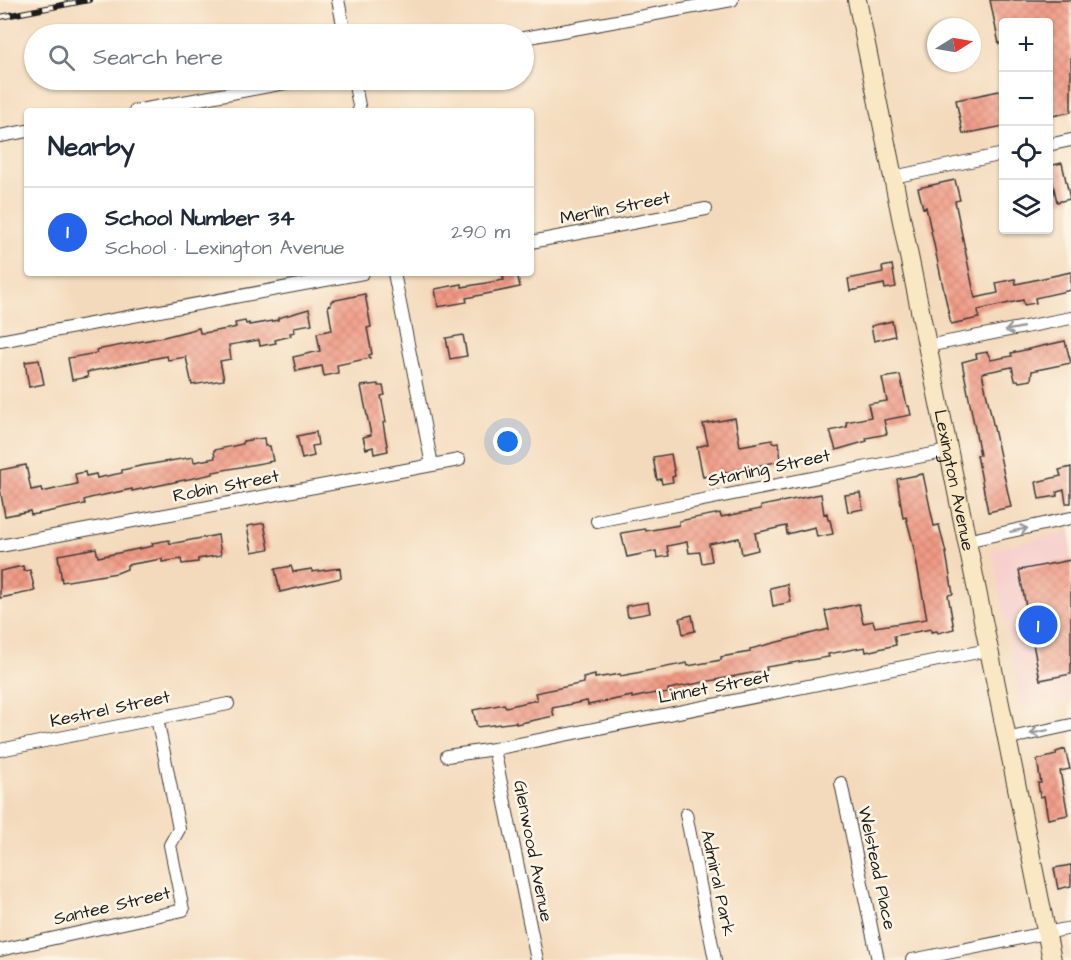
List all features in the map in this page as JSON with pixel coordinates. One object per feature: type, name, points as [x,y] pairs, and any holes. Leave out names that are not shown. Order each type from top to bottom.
[{"type":"main road","name":"Lexington Avenue","points":[[857,0],[1052,960]]},
{"type":"street","points":[[338,0],[343,24]]},
{"type":"street","points":[[534,36],[732,0]]},
{"type":"street","points":[[151,108],[247,90]]},
{"type":"street","points":[[356,90],[359,108]]},
{"type":"street","points":[[0,136],[24,132]]},
{"type":"street","points":[[1053,144],[1071,140]]},
{"type":"street","points":[[893,177],[999,155]]},
{"type":"street","name":"Merlin Street","points":[[534,241],[706,209]]},
{"type":"street","points":[[0,341],[347,276]]},
{"type":"street","points":[[395,276],[432,465]]},
{"type":"street","points":[[927,346],[1071,318]]},
{"type":"street","name":"Starling Street","points":[[597,521],[948,451]]},
{"type":"street","name":"Robin Street","points":[[0,546],[459,460]]},
{"type":"street","points":[[966,541],[1071,518]]},
{"type":"street","name":"Linnet Street","points":[[447,756],[494,749],[988,650]]},
{"type":"street","name":"Kestrel Street","points":[[0,750],[228,704]]},
{"type":"street","name":"Santee Street","points":[[0,950],[183,910],[170,845],[179,829],[157,718]]},
{"type":"street","points":[[1006,739],[1071,725]]},
{"type":"street","name":"Glenwood Avenue","points":[[494,749],[537,960]]},
{"type":"street","name":"Welstead Place","points":[[841,783],[878,960]]},
{"type":"street","name":"Admiral Park","points":[[686,814],[715,960]]},
{"type":"street","points":[[912,960],[1071,928]]},
{"type":"shaded area","points":[[1071,532],[1071,701],[1023,710],[991,549]]},
{"type":"building","points":[[990,0],[1071,0],[1071,112],[1053,116],[1053,18],[999,18],[999,44]]},
{"type":"building","points":[[999,91],[999,127],[963,134],[956,100]]},
{"type":"building","points":[[1062,163],[1070,199],[1057,202],[1053,184],[1053,165]]},
{"type":"building","points":[[955,180],[960,200],[955,201],[975,298],[998,293],[996,283],[1015,279],[1016,284],[1071,272],[1071,290],[1035,298],[1036,303],[1024,305],[1023,300],[978,310],[979,318],[951,324],[926,207],[923,208],[918,188]]},
{"type":"building","points":[[892,265],[896,287],[885,289],[884,284],[850,291],[848,279],[883,272],[882,267]]},
{"type":"building","points":[[503,276],[518,276],[520,287],[466,298],[467,302],[438,307],[435,289],[504,280]]},
{"type":"building","points":[[365,294],[371,327],[367,328],[372,354],[369,355],[370,358],[337,365],[338,373],[324,376],[322,366],[296,371],[293,357],[320,351],[317,333],[332,330],[328,306],[331,305],[331,301]]},
{"type":"building","points":[[309,309],[312,324],[294,327],[295,332],[290,333],[291,336],[275,340],[276,343],[260,346],[259,340],[229,345],[231,359],[220,361],[224,380],[192,385],[186,357],[168,360],[167,356],[87,372],[88,377],[72,380],[68,358],[199,328],[200,333],[204,333],[233,328],[236,327],[235,323],[245,321],[249,325],[278,320],[278,318]]},
{"type":"building","points":[[892,321],[895,336],[874,341],[871,326]]},
{"type":"building","points":[[463,335],[467,356],[450,359],[446,338]]},
{"type":"building","points":[[1065,341],[1071,363],[1032,371],[1031,380],[1019,382],[1015,380],[1012,367],[982,373],[1011,507],[988,512],[977,455],[980,455],[962,362],[977,358],[976,354],[987,352],[991,360],[1012,356],[1011,353]]},
{"type":"building","points":[[39,360],[44,384],[29,387],[25,362]]},
{"type":"building","points":[[900,375],[911,415],[884,420],[887,434],[866,438],[867,441],[836,450],[830,431],[847,427],[846,422],[871,417],[868,404],[887,401],[882,378]]},
{"type":"building","points":[[378,384],[378,386],[383,386],[385,395],[381,396],[388,451],[374,454],[373,447],[366,449],[363,437],[371,435],[361,386]]},
{"type":"building","points":[[735,418],[740,446],[772,440],[773,443],[779,442],[781,461],[703,477],[697,447],[708,444],[703,424]]},
{"type":"building","points":[[316,432],[318,445],[312,446],[314,456],[302,459],[297,436]]},
{"type":"building","points":[[264,438],[265,446],[270,446],[273,461],[90,498],[84,500],[85,504],[42,513],[31,515],[30,511],[5,516],[0,489],[0,470],[26,465],[31,490],[41,488],[42,492],[77,484],[75,474],[85,472],[86,476],[96,474],[97,478],[122,473],[122,470],[140,466],[193,457],[194,462],[215,458],[214,450],[243,444],[243,441]]},
{"type":"building","points":[[671,454],[675,476],[672,477],[673,482],[662,484],[661,479],[657,480],[653,457]]},
{"type":"building","points":[[1071,467],[1071,503],[1066,503],[1064,490],[1057,492],[1057,496],[1039,499],[1036,482],[1061,476],[1059,470]]},
{"type":"building","points":[[923,474],[934,526],[939,525],[946,553],[953,594],[948,595],[954,629],[938,633],[937,631],[931,632],[931,629],[894,636],[896,645],[866,652],[865,647],[828,654],[829,657],[766,667],[767,670],[668,689],[669,693],[656,695],[655,693],[632,698],[632,696],[588,705],[587,701],[552,708],[554,716],[516,724],[516,722],[477,727],[473,710],[504,704],[506,707],[537,700],[535,693],[584,683],[583,678],[595,675],[595,678],[620,674],[621,676],[687,663],[688,666],[721,660],[721,657],[750,652],[750,649],[829,629],[825,611],[859,604],[863,623],[873,621],[875,627],[927,619],[913,544],[906,517],[903,518],[897,479]]},
{"type":"building","points":[[860,493],[863,509],[848,512],[845,495]]},
{"type":"building","points":[[821,494],[824,514],[827,513],[833,534],[817,537],[815,527],[787,534],[786,526],[755,533],[758,550],[742,554],[739,538],[709,544],[712,561],[702,563],[700,552],[689,553],[687,542],[667,546],[669,556],[657,558],[656,551],[627,557],[621,533],[679,525],[679,521],[720,513],[721,517]]},
{"type":"building","points":[[264,523],[269,549],[252,552],[247,526]]},
{"type":"building","points":[[218,535],[221,555],[198,559],[198,562],[182,564],[181,559],[162,562],[162,559],[127,565],[127,569],[117,573],[62,582],[58,555],[96,548],[98,557],[153,546],[152,543],[169,540],[170,544]]},
{"type":"building","points":[[1071,560],[1071,674],[1040,680],[1019,570]]},
{"type":"building","points":[[23,566],[24,571],[30,570],[35,591],[0,598],[0,571]]},
{"type":"building","points":[[291,566],[293,572],[340,568],[341,578],[280,592],[275,569]]},
{"type":"building","points":[[787,584],[791,602],[773,606],[770,588]]},
{"type":"building","points":[[648,602],[650,613],[628,617],[626,606]]},
{"type":"building","points":[[692,615],[695,631],[683,634],[680,618]]},
{"type":"building","points":[[1065,749],[1070,769],[1060,771],[1068,815],[1048,819],[1044,796],[1040,797],[1038,783],[1041,783],[1037,760],[1056,755],[1056,752]]},
{"type":"building","points":[[1071,865],[1071,886],[1058,889],[1054,868]]},
{"type":"railway","points":[[0,17],[89,0]]},
{"type":"place","name":"School Number 34","points":[[1038,625]]}]
